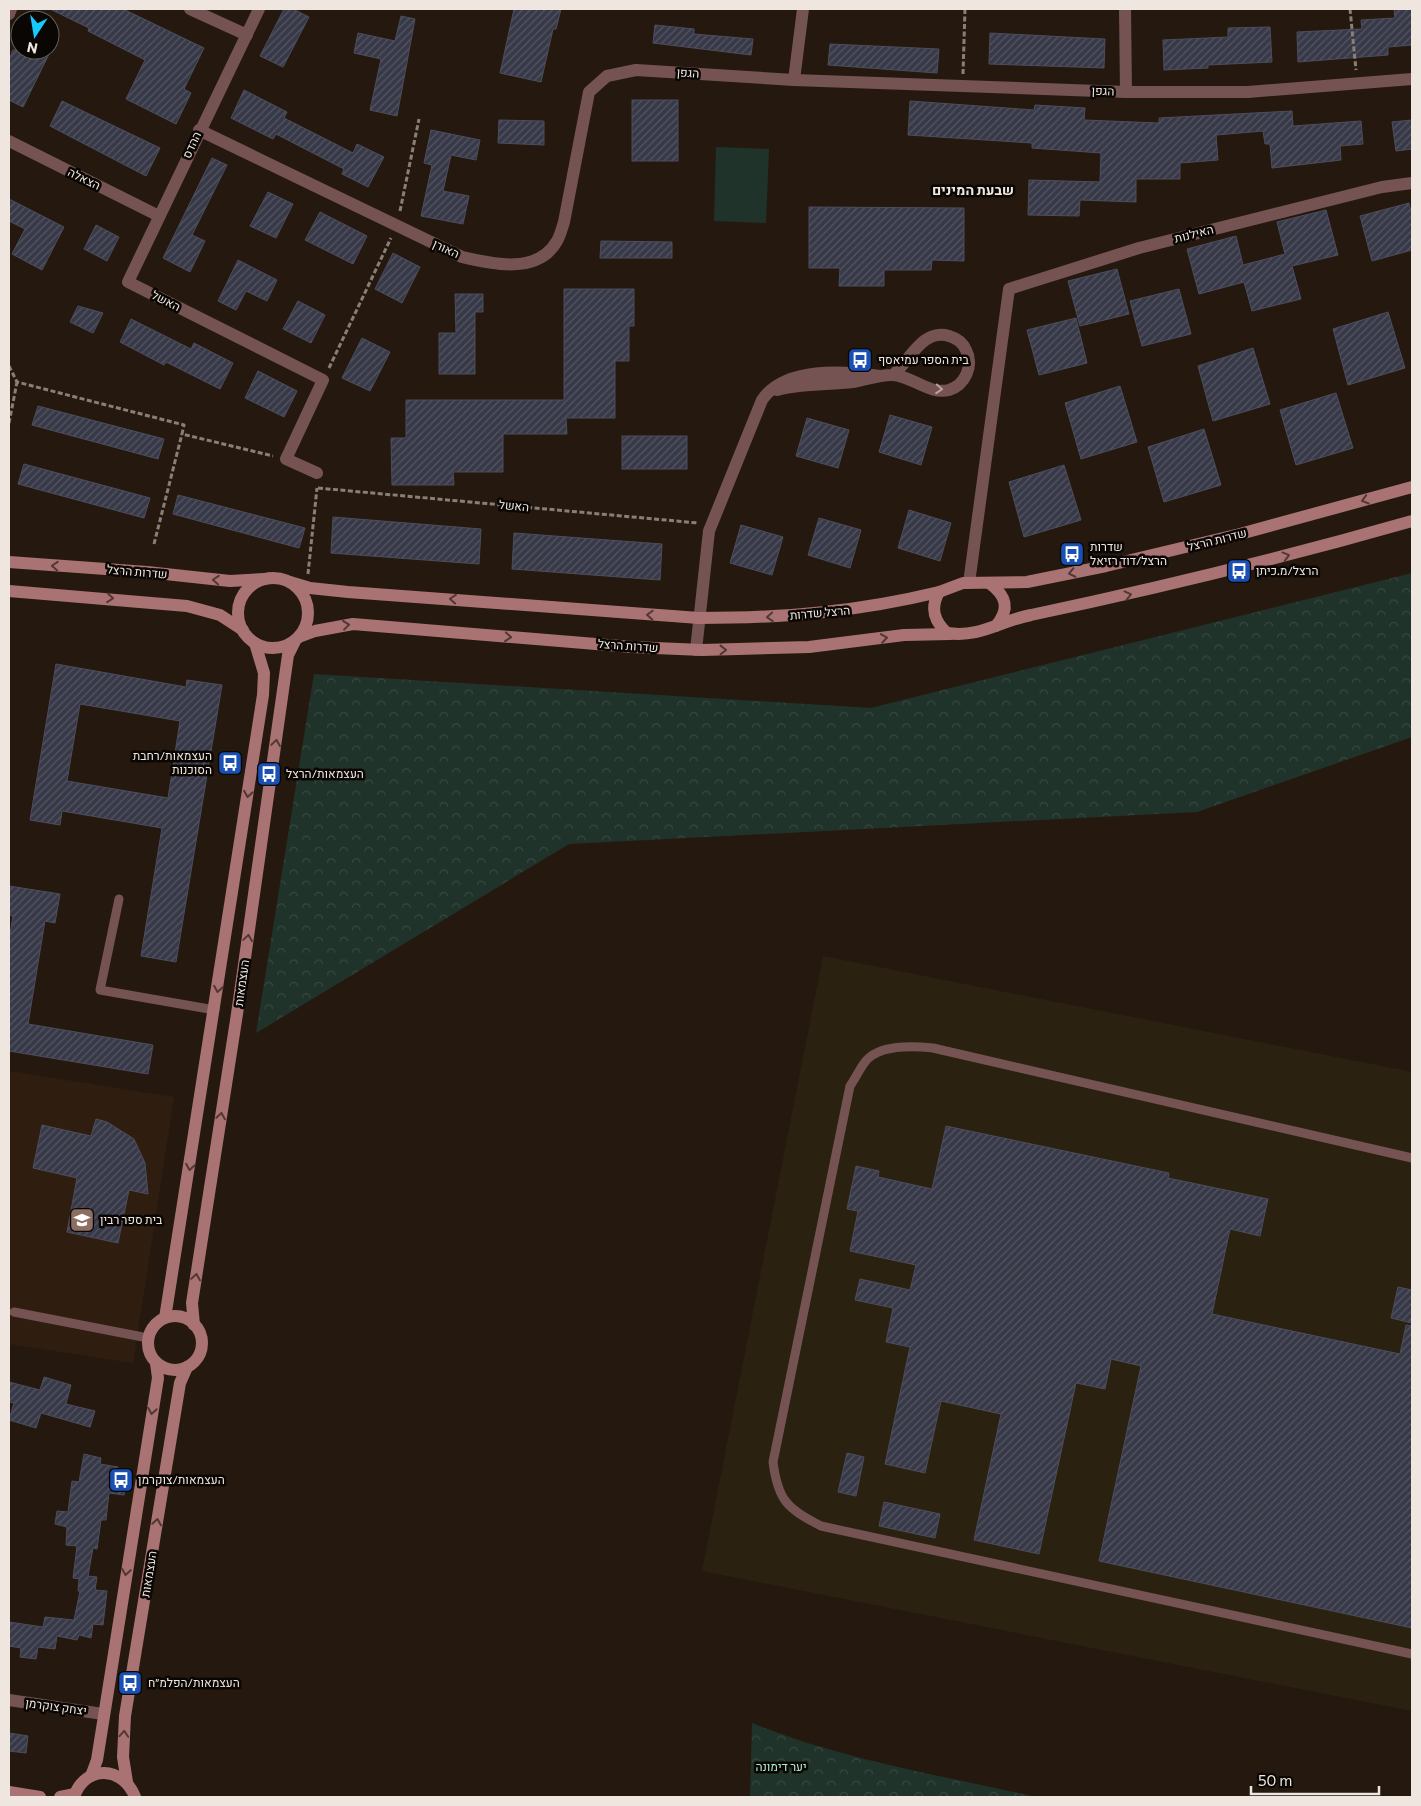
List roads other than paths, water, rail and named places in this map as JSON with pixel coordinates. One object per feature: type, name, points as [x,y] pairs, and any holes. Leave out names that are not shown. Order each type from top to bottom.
[{"type":"main road","name":"שדרות הרצל","points":[[989,583],[1027,582],[1106,566],[1240,534],[1412,487]]},
{"type":"main road","points":[[996,626],[1004,616],[1005,608],[998,590],[989,583],[969,583],[948,588],[939,592],[933,602],[934,613],[939,625],[947,632],[976,634],[1028,615],[1113,598],[1249,566],[1412,521]]},
{"type":"main road","name":"שדרות הרצל","points":[[9,562],[147,572],[230,581],[265,579]]},
{"type":"main road","points":[[243,630],[239,620],[241,598],[255,583],[265,579],[282,579],[306,587],[348,592],[699,618]]},
{"type":"main road","points":[[9,591],[187,606],[220,615],[243,630],[255,643],[275,648],[297,639],[308,618],[308,607],[305,597],[290,582]]},
{"type":"main road","name":"הרצל שדרות","points":[[699,618],[757,618],[806,615],[902,602],[939,592]]},
{"type":"main road","name":"שדרות הרצל","points":[[297,639],[324,628],[353,624],[632,647],[696,650],[784,649],[912,634],[958,634]]},
{"type":"main road","name":"העצמאות","points":[[194,1325],[192,1303],[237,1014],[288,655],[297,639]]},
{"type":"main road","name":"העצמאות","points":[[165,1318],[263,695],[264,673],[255,643]]},
{"type":"main road","points":[[165,1318],[184,1318],[194,1325],[201,1337],[202,1346],[195,1361],[186,1367],[172,1370],[156,1363],[148,1348],[148,1338],[157,1323],[165,1318]]},
{"type":"main road","name":"העצמאות","points":[[91,1776],[97,1760],[158,1378],[156,1363]]},
{"type":"main road","name":"העצמאות","points":[[136,1797],[127,1782],[123,1757],[125,1716],[180,1383],[186,1367]]},
{"type":"main road","points":[[60,1797],[75,1795],[78,1787],[91,1776],[106,1773],[116,1775],[127,1782]]},
{"type":"main road","points":[[9,1792],[40,1797]]},
{"type":"street","points":[[9,14],[11,9]]},
{"type":"street","points":[[190,9],[247,34]]},
{"type":"street","name":"ההדס","points":[[128,282],[258,9]]},
{"type":"street","points":[[794,80],[803,9]]},
{"type":"street","points":[[1125,9],[1126,92]]},
{"type":"street","name":"הגפן","points":[[589,92],[607,76],[636,70],[794,80],[1126,92],[1248,92],[1412,79]]},
{"type":"street","name":"האורן","points":[[199,130],[462,257],[492,264],[522,264],[543,256],[557,242],[564,222],[589,92]]},
{"type":"street","name":"הצאלה","points":[[9,142],[159,216]]},
{"type":"street","name":"האילנות","points":[[969,583],[1009,289],[1139,248],[1382,187],[1412,183]]},
{"type":"street","name":"האשל","points":[[128,282],[323,380],[286,459],[317,473]]},
{"type":"street","points":[[696,650],[704,557],[711,524],[755,414],[765,395],[789,387],[856,382],[893,375],[932,389],[946,390],[955,387],[965,377],[969,368],[968,355],[956,339],[946,335],[931,336],[922,341],[893,375]]},
{"type":"street","name":"יצחק צוקרמן","points":[[9,1700],[103,1714]]},
{"type":"lane","points":[[119,899],[100,990],[214,1010]]},
{"type":"lane","points":[[1412,1158],[933,1048],[907,1045],[890,1048],[866,1060],[850,1086],[772,1462],[776,1488],[794,1512],[821,1526],[1412,1654]]},
{"type":"lane","points":[[14,1312],[148,1338]]},
{"type":"place","name":"בית הספר עמיאסף","points":[[860,360]]},
{"type":"place","name":"שדרות הרצל/דוד רזיאל","points":[[1072,554]]},
{"type":"place","name":"הרצל/מ.כיתן","points":[[1239,571]]},
{"type":"place","name":"העצמאות/רחבת הסוכנות","points":[[230,763]]},
{"type":"place","name":"העצמאות/הרצל","points":[[269,774]]},
{"type":"place","name":"בית ספר רבין","points":[[82,1220]]},
{"type":"place","name":"העצמאות/צוקרמן","points":[[121,1480]]},
{"type":"place","name":"העצמאות/הפלמ״ח","points":[[130,1683]]},
{"type":"district","name":"שבעת המינים","points":[[973,190]]},
{"type":"park label","name":"יער דימונה","points":[[781,1767]]}]
